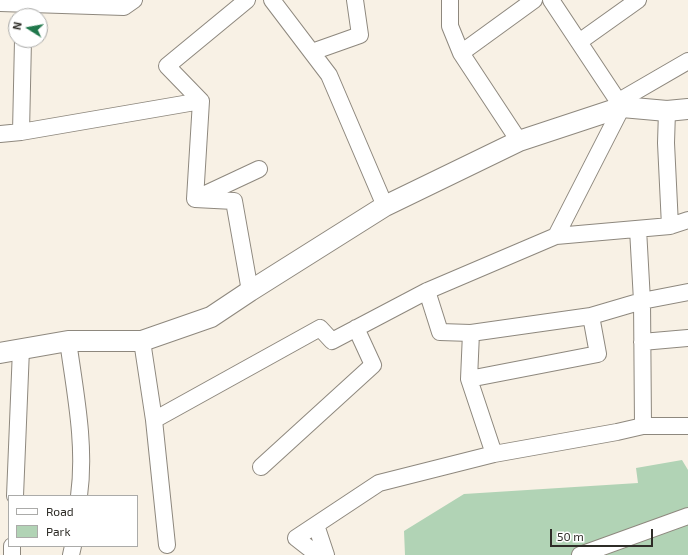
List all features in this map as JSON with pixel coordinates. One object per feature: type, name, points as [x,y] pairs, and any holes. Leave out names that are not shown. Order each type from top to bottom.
[{"type":"street","points":[[0,4],[23,6],[124,6],[134,0]]},
{"type":"street","points":[[195,199],[201,101],[167,66],[247,0]]},
{"type":"street","points":[[272,0],[329,75],[385,206]]},
{"type":"street","points":[[312,52],[360,35],[355,0]]},
{"type":"street","points":[[450,0],[450,26],[461,53],[519,140]]},
{"type":"street","points":[[461,53],[534,0]]},
{"type":"street","points":[[551,0],[620,104],[667,111],[688,109]]},
{"type":"street","points":[[579,42],[638,0]]},
{"type":"street","points":[[21,132],[23,48]]},
{"type":"street","points":[[0,352],[68,341],[142,341],[211,317],[385,206],[519,140],[620,104],[688,61]]},
{"type":"street","points":[[0,134],[21,132],[201,101]]},
{"type":"street","points":[[556,236],[620,104]]},
{"type":"street","points":[[667,111],[666,143],[670,226]]},
{"type":"street","points":[[195,199],[259,169]]},
{"type":"street","points":[[195,199],[234,201],[250,291]]},
{"type":"street","points":[[154,420],[320,328],[332,341],[427,291],[556,236],[670,226],[688,220]]},
{"type":"street","points":[[638,229],[642,301],[643,426]]},
{"type":"street","points":[[427,291],[440,332],[471,333],[591,316],[642,301],[688,292]]},
{"type":"street","points":[[469,379],[598,354],[591,316]]},
{"type":"street","points":[[261,467],[373,365],[356,328]]},
{"type":"street","points":[[471,333],[469,379],[494,454]]},
{"type":"street","points":[[642,342],[688,338]]},
{"type":"street","points":[[68,341],[80,424],[81,482],[79,495]]},
{"type":"street","points":[[142,341],[154,420],[167,545]]},
{"type":"street","points":[[15,495],[21,349]]},
{"type":"street","points":[[318,555],[296,538],[379,483],[494,454],[643,426],[688,426]]},
{"type":"street","points":[[580,555],[688,516]]},
{"type":"street","points":[[316,525],[326,555]]},
{"type":"green space","points":[[682,460],[688,470],[688,555],[405,555],[404,531],[464,494],[638,483],[636,468]]}]
